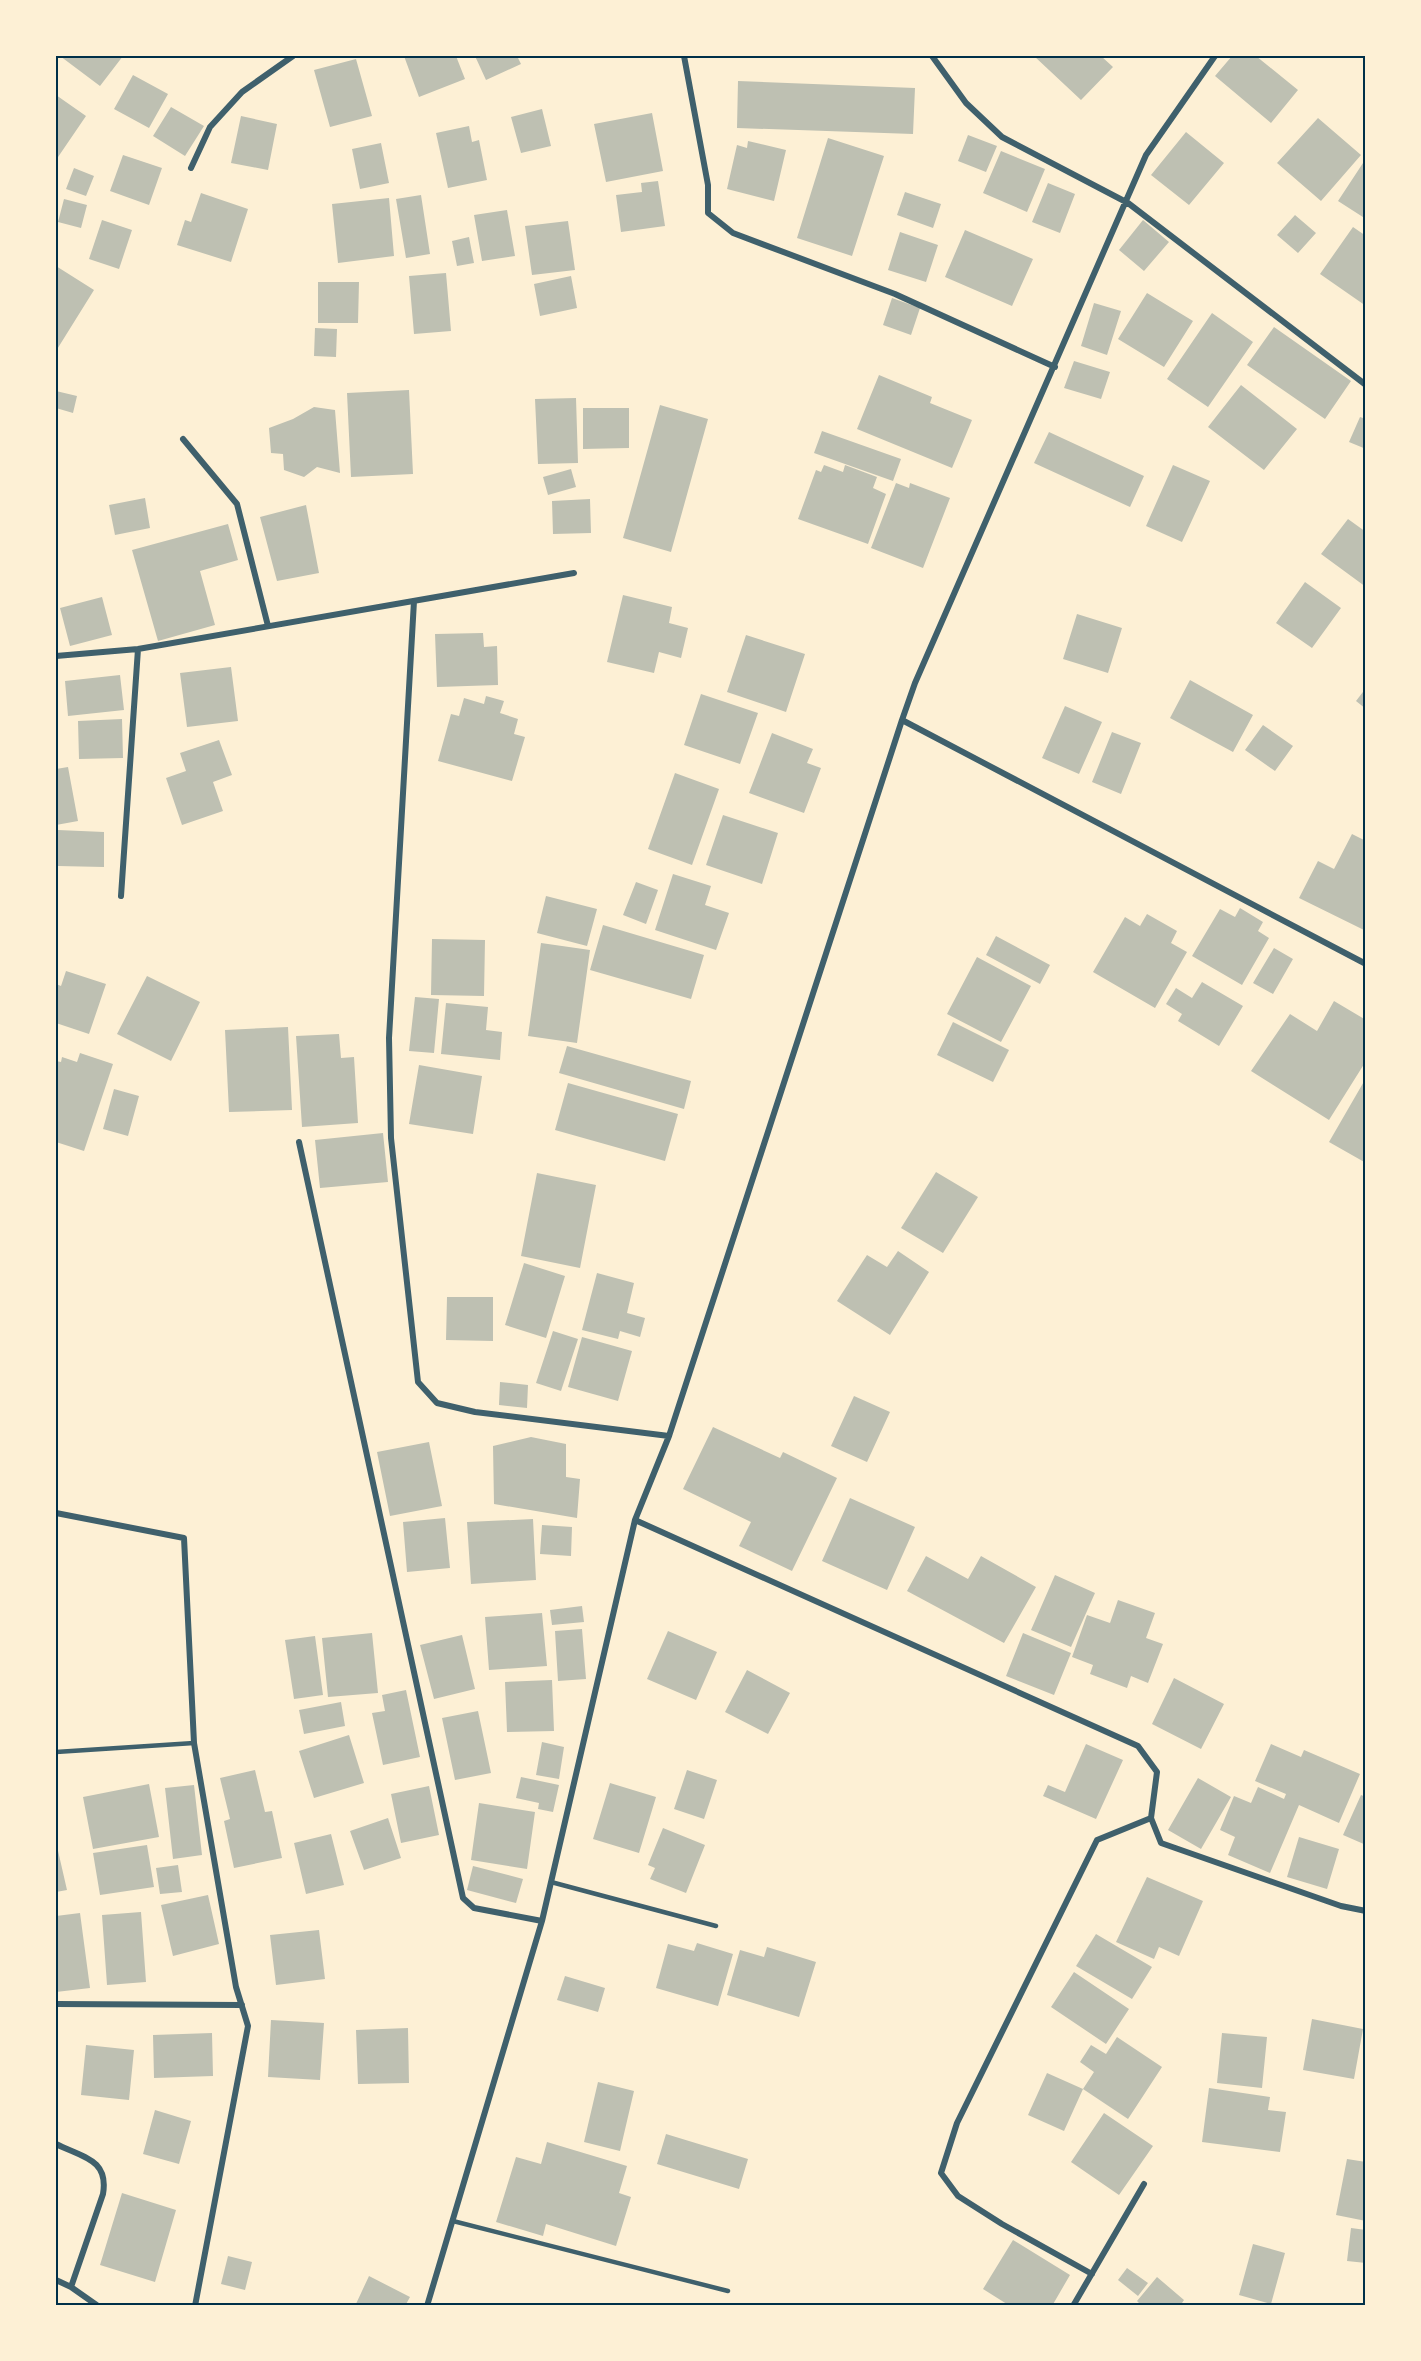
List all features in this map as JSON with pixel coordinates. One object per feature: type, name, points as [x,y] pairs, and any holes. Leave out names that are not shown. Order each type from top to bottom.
[{"type":"street","points":[[190,168],[210,127],[242,92],[294,56]]},
{"type":"street","points":[[684,56],[708,185],[708,213],[734,233],[895,294],[1055,367]]},
{"type":"street","points":[[932,56],[966,103],[1002,137],[1128,203],[1365,385]]},
{"type":"street","points":[[427,2306],[542,1921],[635,1520],[669,1436],[902,720],[915,683],[1128,203],[1146,155],[1215,56]]},
{"type":"street","points":[[183,439],[237,504],[268,626]]},
{"type":"street","points":[[56,656],[138,649],[574,573]]},
{"type":"street","points":[[414,601],[388,1038],[391,1138],[418,1382],[436,1403],[475,1412],[669,1436]]},
{"type":"street","points":[[121,896],[138,649]]},
{"type":"street","points":[[902,720],[1365,964]]},
{"type":"street","points":[[298,1142],[463,1898],[474,1908],[542,1921]]},
{"type":"street","points":[[56,1513],[184,1539],[194,1743],[234,1976],[248,2026],[195,2306]]},
{"type":"street","points":[[635,1520],[1138,1746],[1157,1772],[1151,1818],[1161,1843],[1341,1906],[1365,1911]]},
{"type":"street","points":[[1092,2274],[1002,2224],[958,2196],[941,2173],[957,2123],[1098,1840],[1151,1818]]},
{"type":"street","points":[[56,2004],[242,2005]]},
{"type":"street","points":[[56,2144],[99,2164],[106,2179],[71,2287]]},
{"type":"street","points":[[1073,2306],[1144,2184]]},
{"type":"street","points":[[56,2280],[71,2287],[98,2306]]},
{"type":"lane","points":[[56,1752],[194,1743]]},
{"type":"lane","points":[[551,1882],[716,1926]]},
{"type":"lane","points":[[453,2221],[728,2291]]},
{"type":"building","points":[[60,56],[123,56],[100,86]]},
{"type":"building","points":[[404,56],[456,56],[465,79],[419,97]]},
{"type":"building","points":[[475,56],[517,56],[521,64],[486,80]]},
{"type":"building","points":[[1034,56],[1101,56],[1113,67],[1081,100]]},
{"type":"building","points":[[1232,56],[1256,56],[1298,90],[1271,123],[1215,76]]},
{"type":"building","points":[[356,59],[372,116],[330,127],[314,70]]},
{"type":"building","points":[[133,75],[168,94],[149,128],[114,109]]},
{"type":"building","points":[[738,81],[915,88],[913,134],[737,128]]},
{"type":"building","points":[[56,95],[86,116],[56,160]]},
{"type":"building","points":[[171,107],[204,126],[185,156],[153,136]]},
{"type":"building","points":[[542,109],[551,146],[521,153],[511,117]]},
{"type":"building","points":[[652,113],[663,171],[606,182],[594,124]]},
{"type":"building","points":[[241,116],[277,124],[268,170],[231,163]]},
{"type":"building","points":[[1318,118],[1361,155],[1321,201],[1277,163]]},
{"type":"building","points":[[469,126],[472,142],[479,140],[487,180],[448,188],[436,133]]},
{"type":"building","points":[[1186,132],[1224,163],[1189,205],[1151,175]]},
{"type":"building","points":[[968,135],[997,146],[986,172],[958,161]]},
{"type":"building","points":[[828,138],[884,156],[852,256],[797,238]]},
{"type":"building","points":[[748,141],[786,150],[774,201],[727,189],[737,145],[747,148]]},
{"type":"building","points":[[381,143],[389,183],[360,189],[352,149]]},
{"type":"building","points":[[1001,151],[1045,169],[1027,212],[983,193]]},
{"type":"building","points":[[123,155],[162,168],[149,205],[110,191]]},
{"type":"building","points":[[1363,163],[1366,165],[1366,219],[1338,201]]},
{"type":"building","points":[[74,168],[94,176],[86,196],[66,189]]},
{"type":"building","points":[[658,181],[665,226],[621,232],[616,195],[642,192],[641,183]]},
{"type":"building","points":[[1048,183],[1075,194],[1060,233],[1032,222]]},
{"type":"building","points":[[905,192],[941,204],[933,228],[897,215]]},
{"type":"building","points":[[201,193],[248,209],[231,262],[177,245],[185,220],[191,222]]},
{"type":"building","points":[[421,195],[430,254],[406,258],[396,199]]},
{"type":"building","points":[[389,198],[394,256],[338,263],[332,204]]},
{"type":"building","points":[[64,199],[87,205],[81,228],[58,222]]},
{"type":"building","points":[[507,210],[515,256],[482,261],[474,215]]},
{"type":"building","points":[[1295,215],[1316,233],[1298,253],[1277,235]]},
{"type":"building","points":[[102,220],[132,230],[119,269],[89,259]]},
{"type":"building","points":[[1143,220],[1169,242],[1144,271],[1119,250]]},
{"type":"building","points":[[568,221],[575,270],[532,275],[525,226]]},
{"type":"building","points":[[1353,227],[1366,236],[1366,306],[1320,274]]},
{"type":"building","points":[[965,230],[1033,259],[1012,306],[945,277]]},
{"type":"building","points":[[900,232],[938,245],[926,282],[888,270]]},
{"type":"building","points":[[469,237],[474,263],[457,266],[452,241]]},
{"type":"building","points":[[56,266],[94,290],[56,351]]},
{"type":"building","points":[[446,273],[451,331],[414,334],[409,276]]},
{"type":"building","points":[[571,276],[577,308],[540,316],[534,284]]},
{"type":"building","points":[[318,282],[359,282],[358,323],[318,323]]},
{"type":"building","points":[[1147,293],[1193,321],[1164,367],[1118,339]]},
{"type":"building","points":[[892,298],[920,308],[911,335],[883,325]]},
{"type":"building","points":[[1094,303],[1121,311],[1107,355],[1081,346]]},
{"type":"building","points":[[1212,313],[1253,342],[1208,407],[1167,379]]},
{"type":"building","points":[[1274,327],[1351,381],[1325,419],[1247,365]]},
{"type":"building","points":[[315,328],[337,329],[336,357],[314,356]]},
{"type":"building","points":[[1074,361],[1110,372],[1101,399],[1064,388]]},
{"type":"building","points":[[879,375],[932,397],[930,403],[972,420],[952,468],[857,429]]},
{"type":"building","points":[[1241,385],[1297,429],[1264,470],[1208,427]]},
{"type":"building","points":[[409,390],[413,474],[351,477],[347,393]]},
{"type":"building","points":[[56,391],[77,396],[73,413],[56,408]]},
{"type":"building","points":[[576,398],[578,463],[538,464],[535,399]]},
{"type":"building","points":[[660,405],[708,419],[671,552],[623,538]]},
{"type":"building","points":[[314,407],[335,410],[340,473],[317,467],[304,477],[284,470],[283,454],[271,453],[269,428],[293,419]]},
{"type":"building","points":[[583,408],[629,408],[629,448],[583,449]]},
{"type":"building","points":[[1360,417],[1366,419],[1366,449],[1349,442]]},
{"type":"building","points":[[822,431],[901,459],[893,481],[814,453]]},
{"type":"building","points":[[1049,432],[1144,476],[1130,507],[1034,463]]},
{"type":"building","points":[[824,465],[843,472],[845,465],[877,477],[873,488],[886,494],[868,544],[798,519],[816,470],[821,472]]},
{"type":"building","points":[[1173,465],[1210,481],[1182,542],[1146,526]]},
{"type":"building","points":[[571,469],[576,487],[548,495],[543,477]]},
{"type":"building","points":[[896,483],[909,488],[910,483],[950,498],[923,568],[871,548]]},
{"type":"building","points":[[145,498],[150,528],[115,535],[109,505]]},
{"type":"building","points":[[590,499],[591,533],[553,534],[552,501]]},
{"type":"building","points":[[306,505],[319,573],[277,581],[260,517]]},
{"type":"building","points":[[1348,519],[1366,532],[1366,587],[1321,554]]},
{"type":"building","points":[[228,524],[238,560],[200,571],[215,625],[158,641],[132,550]]},
{"type":"building","points":[[1305,582],[1341,608],[1312,648],[1276,623]]},
{"type":"building","points":[[623,595],[672,607],[669,623],[688,628],[681,658],[659,652],[654,673],[607,662]]},
{"type":"building","points":[[102,597],[112,635],[70,646],[60,608]]},
{"type":"building","points":[[1077,614],[1122,628],[1108,673],[1063,659]]},
{"type":"building","points":[[483,633],[484,647],[497,646],[498,685],[437,687],[435,634]]},
{"type":"building","points":[[746,635],[805,654],[786,712],[727,692]]},
{"type":"building","points":[[231,667],[238,721],[187,727],[180,673]]},
{"type":"building","points":[[120,675],[124,710],[68,716],[65,681]]},
{"type":"building","points":[[1190,680],[1253,715],[1233,752],[1170,718]]},
{"type":"building","points":[[1366,688],[1366,709],[1356,701]]},
{"type":"building","points":[[701,694],[758,713],[740,764],[684,745]]},
{"type":"building","points":[[486,696],[504,701],[500,713],[518,719],[514,734],[525,737],[512,781],[438,761],[451,714],[459,716],[464,698],[484,704]]},
{"type":"building","points":[[1065,706],[1102,722],[1079,774],[1042,758]]},
{"type":"building","points":[[122,719],[123,758],[79,759],[78,721]]},
{"type":"building","points":[[1263,725],[1293,746],[1275,771],[1245,750]]},
{"type":"building","points":[[1112,732],[1141,743],[1121,794],[1092,782]]},
{"type":"building","points":[[772,733],[813,749],[807,763],[821,768],[804,813],[749,793]]},
{"type":"building","points":[[219,740],[232,775],[213,782],[223,811],[182,825],[166,778],[186,771],[180,753]]},
{"type":"building","points":[[68,767],[78,821],[56,825],[56,769]]},
{"type":"building","points":[[675,773],[719,789],[692,865],[648,849]]},
{"type":"building","points":[[723,815],[778,833],[762,884],[706,865]]},
{"type":"building","points":[[58,830],[104,832],[104,867],[58,866]]},
{"type":"building","points":[[1352,834],[1366,841],[1366,931],[1299,898],[1318,861],[1334,869]]},
{"type":"building","points":[[673,874],[711,886],[705,905],[729,913],[716,950],[655,930]]},
{"type":"building","points":[[636,882],[658,890],[646,924],[623,915]]},
{"type":"building","points":[[546,896],[597,909],[587,946],[537,933]]},
{"type":"building","points":[[1240,908],[1263,922],[1258,931],[1269,938],[1242,985],[1192,956],[1220,909],[1235,917]]},
{"type":"building","points":[[1147,914],[1177,931],[1171,943],[1187,952],[1155,1008],[1093,972],[1125,917],[1140,926]]},
{"type":"building","points":[[603,925],[704,955],[691,999],[590,970]]},
{"type":"building","points":[[996,936],[1050,965],[1040,984],[986,955]]},
{"type":"building","points":[[432,939],[485,940],[484,996],[431,995]]},
{"type":"building","points":[[541,943],[590,950],[577,1043],[528,1036]]},
{"type":"building","points":[[1274,948],[1293,959],[1273,994],[1253,983]]},
{"type":"building","points":[[977,957],[1031,986],[1001,1042],[947,1014]]},
{"type":"building","points":[[66,971],[106,984],[89,1034],[56,1023],[56,984],[61,986]]},
{"type":"building","points":[[147,976],[200,1002],[171,1061],[117,1034]]},
{"type":"building","points":[[1202,982],[1243,1006],[1219,1046],[1178,1021],[1182,1014],[1166,1004],[1176,988],[1192,998]]},
{"type":"building","points":[[415,997],[439,999],[434,1053],[409,1051]]},
{"type":"building","points":[[1334,1001],[1366,1020],[1366,1061],[1329,1120],[1251,1071],[1290,1014],[1317,1031]]},
{"type":"building","points":[[446,1003],[488,1007],[486,1030],[502,1032],[500,1060],[441,1054]]},
{"type":"building","points":[[953,1022],[1009,1050],[993,1082],[937,1055]]},
{"type":"building","points":[[288,1027],[292,1110],[229,1112],[225,1030]]},
{"type":"building","points":[[339,1034],[341,1058],[354,1057],[358,1123],[302,1127],[296,1036]]},
{"type":"building","points":[[567,1046],[691,1081],[684,1109],[559,1073]]},
{"type":"building","points":[[80,1053],[113,1064],[84,1151],[56,1142],[58,1107],[56,1106],[56,1061],[61,1062],[62,1057],[77,1062]]},
{"type":"building","points":[[419,1065],[482,1076],[473,1134],[409,1124]]},
{"type":"building","points":[[1366,1078],[1366,1163],[1329,1142]]},
{"type":"building","points":[[568,1083],[678,1114],[665,1161],[555,1130]]},
{"type":"building","points":[[114,1089],[139,1096],[128,1136],[103,1129]]},
{"type":"building","points":[[383,1133],[388,1182],[320,1188],[315,1140]]},
{"type":"building","points":[[936,1172],[978,1197],[943,1253],[901,1228]]},
{"type":"building","points":[[537,1173],[596,1185],[580,1268],[521,1256]]},
{"type":"building","points":[[898,1251],[929,1272],[890,1335],[837,1301],[867,1255],[887,1267]]},
{"type":"building","points":[[524,1263],[565,1276],[546,1338],[505,1325]]},
{"type":"building","points":[[597,1273],[634,1283],[627,1313],[645,1318],[640,1337],[620,1331],[618,1339],[582,1330]]},
{"type":"building","points":[[447,1297],[493,1297],[493,1341],[446,1340]]},
{"type":"building","points":[[553,1331],[578,1339],[561,1391],[536,1383]]},
{"type":"building","points":[[582,1337],[632,1351],[618,1401],[568,1387]]},
{"type":"building","points":[[500,1382],[528,1385],[527,1408],[499,1405]]},
{"type":"building","points":[[854,1396],[890,1412],[867,1462],[831,1446]]},
{"type":"building","points":[[713,1427],[780,1458],[783,1452],[837,1478],[792,1571],[739,1546],[751,1522],[683,1489]]},
{"type":"building","points":[[531,1437],[566,1444],[566,1477],[580,1479],[577,1518],[494,1504],[493,1446]]},
{"type":"building","points":[[429,1442],[442,1506],[390,1516],[377,1452]]},
{"type":"building","points":[[850,1498],[915,1527],[887,1590],[822,1561]]},
{"type":"building","points":[[445,1518],[450,1568],[407,1572],[403,1522]]},
{"type":"building","points":[[533,1519],[536,1580],[471,1584],[467,1522]]},
{"type":"building","points":[[542,1525],[572,1527],[571,1556],[540,1554]]},
{"type":"building","points":[[926,1556],[968,1579],[981,1556],[1036,1587],[1004,1643],[907,1591]]},
{"type":"building","points":[[1055,1575],[1095,1593],[1071,1647],[1031,1630]]},
{"type":"building","points":[[1118,1600],[1155,1613],[1146,1638],[1163,1644],[1148,1683],[1131,1676],[1127,1688],[1090,1674],[1093,1665],[1072,1657],[1087,1615],[1110,1623]]},
{"type":"building","points":[[582,1606],[584,1622],[552,1625],[550,1610]]},
{"type":"building","points":[[542,1613],[547,1666],[489,1670],[485,1617]]},
{"type":"building","points":[[582,1629],[586,1679],[558,1681],[555,1631]]},
{"type":"building","points":[[668,1631],[717,1652],[696,1700],[647,1679]]},
{"type":"building","points":[[372,1633],[378,1693],[328,1697],[322,1638]]},
{"type":"building","points":[[1023,1633],[1071,1653],[1054,1695],[1006,1676]]},
{"type":"building","points":[[462,1635],[475,1689],[434,1699],[420,1645]]},
{"type":"building","points":[[315,1636],[323,1695],[294,1699],[285,1640]]},
{"type":"building","points":[[747,1670],[790,1693],[768,1734],[725,1712]]},
{"type":"building","points":[[1174,1678],[1224,1704],[1201,1749],[1152,1724]]},
{"type":"building","points":[[552,1680],[554,1731],[507,1732],[505,1682]]},
{"type":"building","points":[[406,1690],[420,1757],[383,1765],[372,1713],[385,1711],[382,1695]]},
{"type":"building","points":[[341,1702],[345,1726],[304,1734],[299,1710]]},
{"type":"building","points":[[478,1711],[491,1773],[455,1780],[442,1718]]},
{"type":"building","points":[[349,1735],[364,1783],[314,1798],[299,1751]]},
{"type":"building","points":[[542,1742],[564,1747],[559,1779],[536,1775]]},
{"type":"building","points":[[1086,1744],[1123,1760],[1096,1819],[1043,1796],[1048,1785],[1065,1792]]},
{"type":"building","points":[[1271,1744],[1301,1757],[1304,1750],[1360,1774],[1339,1823],[1299,1805],[1270,1873],[1228,1855],[1235,1837],[1220,1830],[1234,1796],[1251,1803],[1258,1787],[1284,1799],[1286,1794],[1255,1781]]},
{"type":"building","points":[[255,1770],[265,1812],[272,1811],[282,1858],[234,1868],[224,1821],[230,1819],[220,1778]]},
{"type":"building","points":[[687,1770],[717,1780],[704,1819],[674,1809]]},
{"type":"building","points":[[521,1777],[559,1785],[553,1812],[538,1809],[539,1803],[516,1798]]},
{"type":"building","points":[[1198,1778],[1231,1797],[1201,1849],[1168,1830]]},
{"type":"building","points":[[610,1783],[656,1797],[639,1853],[593,1839]]},
{"type":"building","points":[[149,1784],[159,1837],[93,1849],[83,1797]]},
{"type":"building","points":[[194,1785],[202,1855],[173,1859],[165,1788]]},
{"type":"building","points":[[429,1786],[439,1835],[401,1843],[391,1794]]},
{"type":"building","points":[[1361,1795],[1366,1797],[1366,1845],[1343,1835]]},
{"type":"building","points":[[479,1803],[535,1812],[527,1869],[471,1860]]},
{"type":"building","points":[[388,1818],[401,1858],[364,1870],[350,1831]]},
{"type":"building","points":[[663,1828],[705,1845],[686,1893],[650,1879],[655,1868],[648,1865]]},
{"type":"building","points":[[331,1834],[344,1885],[306,1894],[294,1843]]},
{"type":"building","points":[[1299,1837],[1339,1849],[1327,1889],[1287,1877]]},
{"type":"building","points":[[56,1842],[67,1890],[56,1892]]},
{"type":"building","points":[[147,1845],[154,1887],[100,1895],[93,1853]]},
{"type":"building","points":[[178,1865],[182,1892],[160,1894],[156,1868]]},
{"type":"building","points":[[473,1866],[523,1879],[516,1903],[467,1890]]},
{"type":"building","points":[[1147,1877],[1203,1901],[1179,1956],[1159,1947],[1154,1959],[1116,1942]]},
{"type":"building","points":[[208,1895],[219,1944],[173,1956],[161,1905]]},
{"type":"building","points":[[141,1912],[146,1982],[107,1985],[102,1915]]},
{"type":"building","points":[[80,1913],[90,1988],[56,1992],[56,1916]]},
{"type":"building","points":[[319,1930],[325,1979],[276,1985],[270,1935]]},
{"type":"building","points":[[1096,1934],[1152,1967],[1132,1999],[1076,1966]]},
{"type":"building","points":[[697,1943],[733,1954],[718,2006],[656,1988],[668,1944],[694,1951]]},
{"type":"building","points":[[767,1947],[816,1962],[799,2017],[727,1995],[740,1950],[764,1957]]},
{"type":"building","points":[[1074,1972],[1129,2009],[1106,2044],[1051,2007]]},
{"type":"building","points":[[565,1976],[605,1988],[598,2012],[557,2000]]},
{"type":"building","points":[[1312,2019],[1363,2029],[1354,2079],[1303,2070]]},
{"type":"building","points":[[271,2020],[324,2023],[320,2080],[268,2077]]},
{"type":"building","points":[[408,2028],[409,2083],[358,2084],[356,2030]]},
{"type":"building","points":[[212,2033],[213,2076],[154,2078],[153,2035]]},
{"type":"building","points":[[1222,2033],[1267,2037],[1262,2088],[1217,2083]]},
{"type":"building","points":[[1117,2037],[1162,2067],[1128,2119],[1083,2089],[1094,2072],[1080,2062],[1091,2045],[1106,2054]]},
{"type":"building","points":[[86,2045],[134,2050],[129,2100],[81,2095]]},
{"type":"building","points":[[1047,2073],[1083,2089],[1064,2131],[1028,2115]]},
{"type":"building","points":[[598,2082],[634,2091],[620,2151],[584,2142]]},
{"type":"building","points":[[1209,2088],[1270,2097],[1268,2110],[1286,2112],[1280,2152],[1202,2142]]},
{"type":"building","points":[[155,2110],[191,2121],[179,2164],[143,2154]]},
{"type":"building","points":[[1104,2113],[1153,2146],[1119,2195],[1071,2162]]},
{"type":"building","points":[[666,2134],[748,2159],[739,2189],[657,2164]]},
{"type":"building","points":[[547,2142],[627,2166],[619,2193],[631,2197],[616,2246],[546,2224],[543,2236],[496,2222],[516,2157],[541,2164]]},
{"type":"building","points":[[1347,2159],[1366,2162],[1366,2221],[1336,2215]]},
{"type":"building","points":[[122,2193],[176,2210],[155,2282],[100,2265]]},
{"type":"building","points":[[1351,2228],[1366,2230],[1366,2263],[1347,2261]]},
{"type":"building","points":[[1013,2240],[1070,2275],[1052,2306],[1010,2306],[983,2289]]},
{"type":"building","points":[[1253,2244],[1285,2253],[1271,2304],[1239,2295]]},
{"type":"building","points":[[228,2256],[252,2262],[245,2290],[221,2284]]},
{"type":"building","points":[[1127,2268],[1148,2283],[1138,2296],[1118,2280]]},
{"type":"building","points":[[369,2276],[410,2297],[405,2306],[355,2306]]},
{"type":"building","points":[[1157,2277],[1184,2300],[1180,2306],[1142,2306],[1137,2301]]}]
